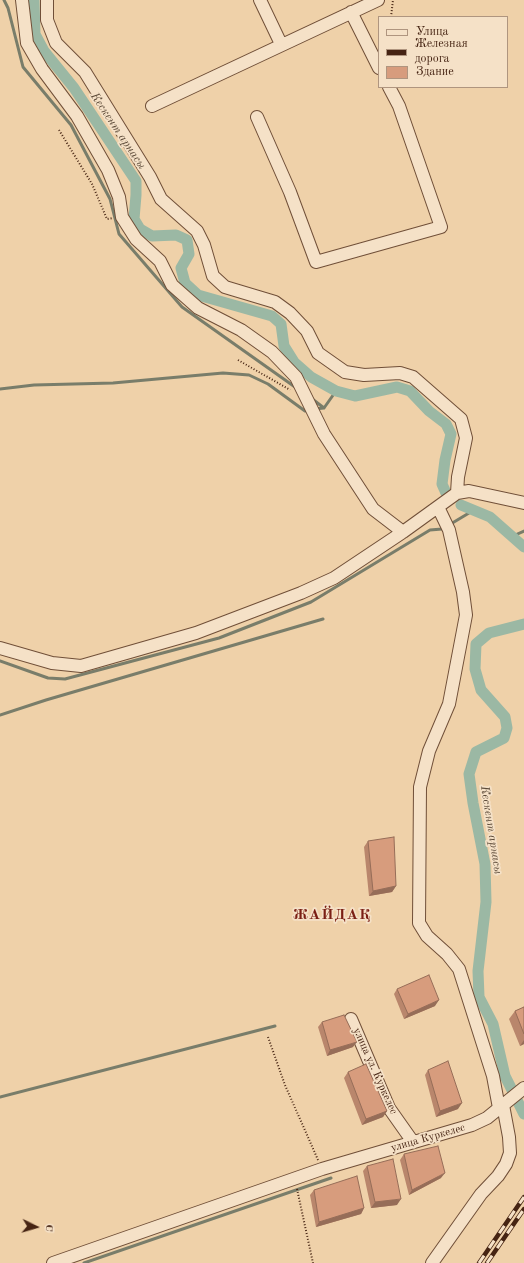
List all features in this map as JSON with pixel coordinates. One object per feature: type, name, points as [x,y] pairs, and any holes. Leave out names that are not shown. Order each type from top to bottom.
[{"type":"street","points":[[22,0],[27,42],[42,69],[77,116],[108,170],[119,196],[122,217],[136,239],[160,261],[172,285],[198,308],[241,330],[272,352],[296,377],[324,434],[373,510],[403,532]]},
{"type":"street","points":[[48,0],[46,20],[56,43],[86,72],[150,177],[161,198],[197,231],[204,245],[213,276],[225,287],[275,302],[290,313],[307,332],[318,353],[345,372],[364,375],[400,373],[413,377],[461,419],[466,438],[458,477],[457,493]]},
{"type":"street","points":[[260,0],[281,44]]},
{"type":"street","points":[[152,106],[281,44],[378,0]]},
{"type":"street","points":[[351,12],[378,66]]},
{"type":"street","points":[[257,118],[290,192],[316,262],[441,227],[399,106],[390,88]]},
{"type":"street","points":[[0,648],[52,663],[81,666],[196,633],[301,593],[334,578],[403,532],[457,493],[469,491],[524,503]]},
{"type":"street","points":[[432,1263],[481,1194],[498,1176],[506,1164],[510,1153],[504,1104],[493,1076],[459,969],[447,954],[427,936],[418,923],[420,787],[429,751],[449,704],[466,615],[447,526],[438,507]]},
{"type":"street","name":"улица ул. Куркелес","points":[[351,1020],[389,1108],[413,1142]]},
{"type":"street","name":"улица Куркелес","points":[[53,1263],[294,1178],[472,1124],[487,1118],[524,1088]]},
{"type":"path","points":[[391,16],[393,0]]},
{"type":"path","points":[[59,130],[92,184],[108,219],[122,217]]},
{"type":"path","points":[[238,360],[308,401]]},
{"type":"path","points":[[268,1037],[285,1085],[322,1169]]},
{"type":"path","points":[[294,1178],[313,1263]]},
{"type":"building","points":[[394,837],[396,886],[373,891],[368,841]]},
{"type":"building","points":[[429,975],[439,1000],[408,1014],[397,989]]},
{"type":"building","points":[[524,1007],[524,1034],[515,1011]]},
{"type":"building","points":[[344,1015],[357,1042],[330,1050],[322,1022]]},
{"type":"building","points":[[448,1061],[462,1103],[440,1111],[428,1070]]},
{"type":"building","points":[[366,1064],[387,1111],[366,1119],[348,1072]]},
{"type":"building","points":[[438,1146],[445,1173],[412,1190],[404,1154]]},
{"type":"building","points":[[393,1159],[401,1199],[375,1202],[367,1166]]},
{"type":"building","points":[[357,1176],[364,1208],[319,1222],[314,1190]]},
{"type":"waterway","points":[[4,0],[8,8],[23,67],[71,125],[110,199],[119,234],[182,307],[295,387]]},
{"type":"waterway","name":"Кескент арнасы","points":[[34,0],[35,34],[44,51],[74,88],[136,181],[134,219],[140,229],[152,236],[176,235],[187,240],[189,254],[181,268],[185,283],[198,295],[272,316],[281,324],[284,346],[294,362],[311,377],[336,391],[355,396],[397,387],[410,391],[429,411],[446,424],[451,434],[445,460],[442,484],[446,493]]},
{"type":"waterway","points":[[0,389],[34,385],[113,383],[223,373],[249,375],[268,384],[305,411],[309,410]]},
{"type":"waterway","points":[[314,409],[324,408],[336,391]]},
{"type":"waterway","points":[[311,398],[324,408]]},
{"type":"waterway","name":"Кескент арнасы","points":[[461,505],[490,517],[524,547]]},
{"type":"waterway","points":[[449,525],[474,510]]},
{"type":"waterway","points":[[0,661],[48,678],[65,679],[219,638],[311,602],[430,530],[442,529],[444,527]]},
{"type":"waterway","points":[[513,536],[524,531]]},
{"type":"waterway","points":[[0,715],[46,700],[323,619]]},
{"type":"waterway","name":"Кескент арнасы","points":[[524,624],[489,633],[476,644],[475,669],[481,690],[505,717],[507,728],[504,738],[476,752],[469,774],[485,864],[486,902],[478,971],[479,997],[493,1024],[505,1076],[524,1114]]},
{"type":"waterway","points":[[0,1097],[275,1026]]},
{"type":"waterway","points":[[84,1263],[331,1178]]},
{"type":"railway","points":[[479,1263],[524,1197]]},
{"type":"railway","points":[[487,1263],[524,1209]]},
{"type":"district","name":"ЖАЙДАҚ","points":[[332,915]]}]
